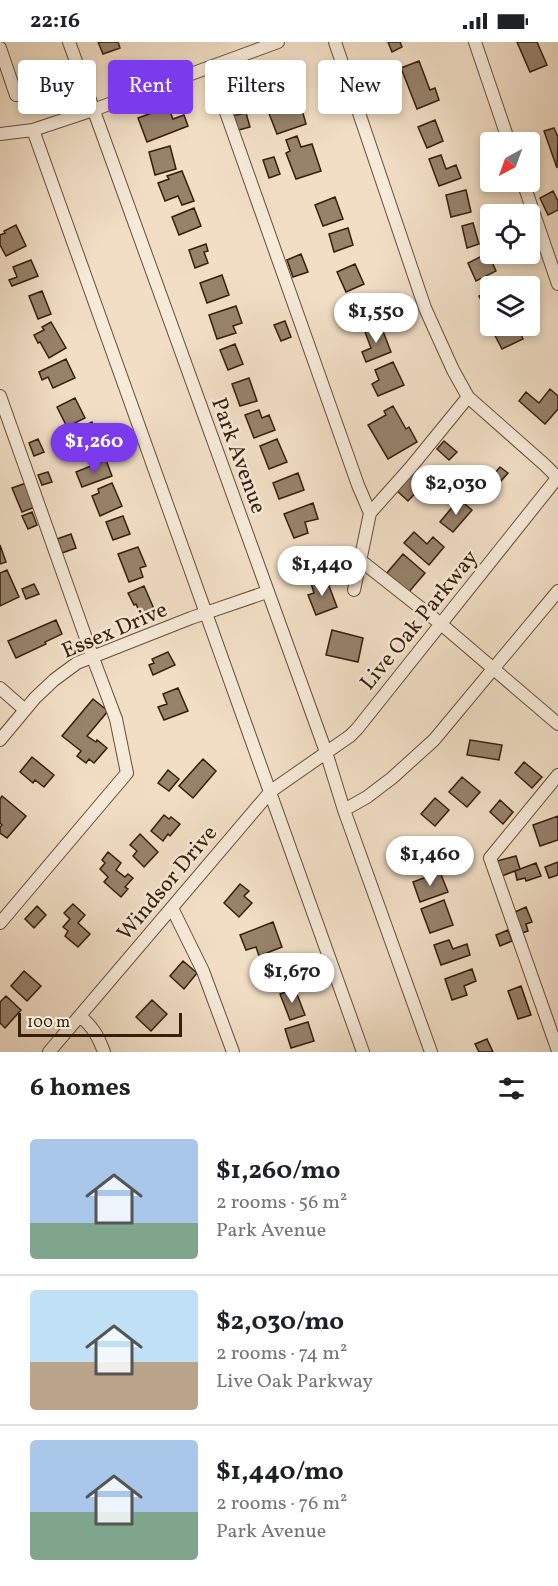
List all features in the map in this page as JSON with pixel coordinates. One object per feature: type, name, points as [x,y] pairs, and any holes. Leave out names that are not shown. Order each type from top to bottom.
[{"type":"street","name":"Park Avenue","points":[[69,42],[75,60]]},
{"type":"street","points":[[229,60],[278,42]]},
{"type":"street","points":[[335,42],[425,308],[453,370],[468,398],[558,478]]},
{"type":"street","points":[[475,42],[506,132]]},
{"type":"street","points":[[0,48],[16,95]]},
{"type":"street","points":[[96,109],[205,69]]},
{"type":"street","points":[[0,134],[33,130],[81,114]]},
{"type":"street","name":"Park Avenue","points":[[94,114],[326,752],[344,810],[431,1052]]},
{"type":"street","points":[[227,114],[358,485],[370,513]]},
{"type":"street","points":[[33,130],[363,1052]]},
{"type":"street","points":[[526,192],[558,284]]},
{"type":"street","points":[[0,396],[116,719],[127,772],[0,923]]},
{"type":"street","points":[[354,590],[370,513],[468,398]]},
{"type":"street","name":"Live Oak Parkway","points":[[326,752],[357,729],[558,478]]},
{"type":"street","points":[[360,560],[441,624],[558,724]]},
{"type":"street","points":[[344,810],[375,791],[434,740],[558,591]]},
{"type":"street","name":"Essex Drive","points":[[0,740],[54,680],[77,663],[207,612],[267,592]]},
{"type":"street","points":[[0,688],[25,710]]},
{"type":"street","name":"Windsor Drive","points":[[49,1052],[271,791],[326,752]]},
{"type":"street","points":[[558,775],[490,858],[558,1052]]},
{"type":"street","points":[[172,908],[203,971],[233,1052]]},
{"type":"street","points":[[80,1016],[96,1032],[104,1052]]},
{"type":"building","points":[[98,42],[118,42],[120,48],[103,54]]},
{"type":"building","points":[[388,42],[400,42],[402,47],[392,52]]},
{"type":"building","points":[[517,42],[537,42],[547,65],[530,72]]},
{"type":"building","points":[[419,61],[430,90],[435,88],[439,100],[417,109],[402,68]]},
{"type":"building","points":[[149,114],[171,114],[173,119],[184,115],[188,126],[147,142],[138,118]]},
{"type":"building","points":[[246,114],[250,127],[235,131],[231,116]]},
{"type":"building","points":[[269,114],[303,114],[306,124],[277,134]]},
{"type":"building","points":[[435,120],[443,141],[427,148],[418,127]]},
{"type":"building","points":[[554,128],[558,137],[557,168],[544,131]]},
{"type":"building","points":[[297,136],[301,147],[312,144],[321,171],[296,179],[286,153],[290,151],[286,140]]},
{"type":"building","points":[[170,146],[176,169],[155,175],[149,152]]},
{"type":"building","points":[[441,155],[446,169],[456,165],[461,178],[439,186],[429,159]]},
{"type":"building","points":[[274,157],[280,174],[269,178],[263,160]]},
{"type":"building","points":[[182,171],[194,201],[182,205],[178,196],[165,201],[158,183],[169,179],[167,176]]},
{"type":"building","points":[[466,190],[471,212],[451,217],[446,195]]},
{"type":"building","points":[[553,191],[558,201],[558,210],[548,215],[540,198]]},
{"type":"building","points":[[335,197],[343,219],[323,226],[315,205]]},
{"type":"building","points":[[194,208],[201,226],[179,235],[172,217]]},
{"type":"building","points":[[473,223],[479,244],[467,248],[462,226]]},
{"type":"building","points":[[16,225],[26,246],[6,256],[0,245],[0,235]]},
{"type":"building","points":[[348,228],[353,245],[334,252],[329,234]]},
{"type":"building","points":[[206,244],[208,251],[204,252],[208,263],[195,268],[189,250]]},
{"type":"building","points":[[301,254],[308,272],[293,277],[287,260]]},
{"type":"building","points":[[480,257],[480,264],[493,264],[496,271],[480,276],[480,279],[476,281],[468,263]]},
{"type":"building","points":[[31,260],[38,276],[12,286],[9,280],[17,277],[13,267]]},
{"type":"building","points":[[355,264],[364,284],[346,292],[337,272]]},
{"type":"building","points":[[222,275],[229,295],[207,303],[200,283]]},
{"type":"building","points":[[42,291],[51,314],[38,319],[29,296]]},
{"type":"building","points":[[381,296],[387,316],[356,327],[350,308]]},
{"type":"building","points":[[236,306],[242,323],[233,326],[236,333],[217,339],[209,315]]},
{"type":"building","points":[[285,321],[291,337],[281,341],[274,325]]},
{"type":"building","points":[[51,322],[66,348],[49,358],[34,335],[44,330],[42,327]]},
{"type":"building","points":[[381,326],[391,352],[366,362],[362,352],[371,348],[365,332]]},
{"type":"building","points":[[495,336],[522,336],[523,339],[502,349]]},
{"type":"building","points":[[235,344],[243,364],[228,370],[220,350]]},
{"type":"building","points":[[66,359],[75,378],[53,388],[48,377],[42,380],[39,372]]},
{"type":"building","points":[[393,362],[404,385],[378,396],[372,384],[379,380],[375,370]]},
{"type":"building","points":[[249,378],[257,401],[240,406],[232,384]]},
{"type":"building","points":[[550,389],[558,396],[558,409],[545,424],[519,401],[526,392],[539,403]]},
{"type":"building","points":[[75,398],[85,418],[67,427],[57,407]]},
{"type":"building","points":[[393,406],[406,429],[409,427],[417,442],[388,459],[368,425],[386,415],[384,411]]},
{"type":"building","points":[[259,410],[262,418],[269,415],[275,430],[254,438],[245,415]]},
{"type":"building","points":[[92,422],[103,447],[78,459],[71,444],[82,439],[77,429]]},
{"type":"building","points":[[38,439],[44,452],[34,456],[29,443]]},
{"type":"building","points":[[277,439],[287,462],[269,469],[260,446]]},
{"type":"building","points":[[444,441],[457,452],[449,460],[437,449]]},
{"type":"building","points":[[106,460],[112,476],[82,487],[76,472]]},
{"type":"building","points":[[500,467],[508,473],[486,498],[468,482],[480,468],[491,478]]},
{"type":"building","points":[[48,472],[52,482],[42,485],[38,475]]},
{"type":"building","points":[[298,473],[304,490],[279,499],[273,483]]},
{"type":"building","points":[[412,473],[424,484],[408,501],[396,490]]},
{"type":"building","points":[[26,483],[35,507],[22,512],[12,488]]},
{"type":"building","points":[[112,483],[122,506],[100,516],[92,496],[99,493],[98,489]]},
{"type":"building","points":[[459,499],[472,510],[453,532],[440,522]]},
{"type":"building","points":[[313,503],[318,519],[305,522],[308,533],[294,538],[284,514]]},
{"type":"building","points":[[32,512],[37,525],[28,529],[22,516]]},
{"type":"building","points":[[123,516],[130,534],[113,540],[106,522]]},
{"type":"building","points":[[414,532],[427,544],[433,537],[444,547],[429,565],[404,543]]},
{"type":"building","points":[[71,534],[76,548],[62,553],[57,539]]},
{"type":"building","points":[[0,545],[6,562],[0,564]]},
{"type":"building","points":[[138,547],[146,566],[140,568],[143,577],[129,582],[118,554]]},
{"type":"building","points":[[403,554],[425,573],[408,593],[386,574]]},
{"type":"building","points":[[7,570],[19,597],[0,606],[0,573]]},
{"type":"building","points":[[326,578],[337,607],[316,615],[308,595],[314,593],[311,583]]},
{"type":"building","points":[[34,584],[39,594],[26,599],[22,589]]},
{"type":"building","points":[[144,586],[154,609],[141,615],[128,593]]},
{"type":"building","points":[[56,620],[62,634],[16,658],[8,641]]},
{"type":"building","points":[[332,630],[363,638],[358,662],[326,655]]},
{"type":"building","points":[[168,652],[175,665],[153,675],[149,665],[154,663],[152,659]]},
{"type":"building","points":[[178,688],[188,711],[164,720],[158,707],[167,704],[163,694]]},
{"type":"building","points":[[93,699],[108,711],[87,736],[107,748],[94,763],[89,759],[86,763],[77,756],[81,751],[62,736]]},
{"type":"building","points":[[470,740],[502,745],[499,760],[467,755]]},
{"type":"building","points":[[32,757],[54,775],[44,787],[35,780],[33,783],[20,772]]},
{"type":"building","points":[[203,759],[216,771],[193,798],[179,786]]},
{"type":"building","points":[[524,762],[542,777],[532,788],[515,773]]},
{"type":"building","points":[[168,770],[179,779],[169,791],[158,783]]},
{"type":"building","points":[[462,777],[480,792],[467,807],[449,792]]},
{"type":"building","points":[[2,796],[26,816],[7,838],[0,833],[2,825],[0,823],[0,799]]},
{"type":"building","points":[[435,798],[449,810],[435,826],[421,814]]},
{"type":"building","points":[[500,800],[513,812],[503,824],[490,812]]},
{"type":"building","points":[[164,815],[180,824],[163,841],[151,831]]},
{"type":"building","points":[[558,816],[558,840],[540,846],[533,825]]},
{"type":"building","points":[[140,834],[158,852],[144,867],[133,856],[137,851],[130,845]]},
{"type":"building","points":[[415,840],[426,842],[422,862],[411,860]]},
{"type":"building","points":[[108,852],[121,863],[116,870],[125,877],[128,874],[133,878],[125,887],[128,889],[121,897],[104,882],[108,877],[100,869],[105,863],[102,860]]},
{"type":"building","points":[[516,856],[520,869],[502,876],[497,861]]},
{"type":"building","points":[[558,862],[558,875],[549,878],[545,867]]},
{"type":"building","points":[[536,863],[541,876],[526,881],[525,878],[517,880],[515,871]]},
{"type":"building","points":[[440,872],[448,892],[420,902],[413,882]]},
{"type":"building","points":[[240,884],[249,891],[244,896],[252,903],[239,917],[224,903]]},
{"type":"building","points":[[444,900],[453,925],[430,933],[421,909]]},
{"type":"building","points":[[73,904],[85,915],[78,923],[90,934],[78,947],[65,936],[68,931],[63,927],[70,919],[64,913]]},
{"type":"building","points":[[37,906],[46,915],[34,928],[25,919]]},
{"type":"building","points":[[526,907],[532,922],[526,924],[528,931],[522,933],[515,912]]},
{"type":"building","points":[[273,922],[282,947],[259,956],[256,947],[246,950],[240,935]]},
{"type":"building","points":[[508,930],[512,941],[500,946],[496,935]]},
{"type":"building","points":[[449,940],[453,949],[467,944],[470,955],[441,965],[434,945]]},
{"type":"building","points":[[283,958],[292,981],[275,987],[266,964]]},
{"type":"building","points":[[183,961],[197,973],[184,989],[170,976]]},
{"type":"building","points":[[472,969],[476,981],[464,986],[467,995],[452,1000],[445,979]]},
{"type":"building","points":[[24,971],[41,986],[27,1001],[11,986]]},
{"type":"building","points":[[521,986],[531,1015],[518,1019],[508,991]]},
{"type":"building","points":[[295,989],[305,1015],[290,1020],[280,994]]},
{"type":"building","points":[[6,996],[21,1010],[5,1028],[0,1023],[0,1002]]},
{"type":"building","points":[[152,1000],[167,1014],[151,1031],[136,1017]]},
{"type":"building","points":[[308,1022],[314,1041],[291,1048],[285,1029]]},
{"type":"building","points":[[487,1039],[493,1052],[479,1052],[475,1044]]}]
